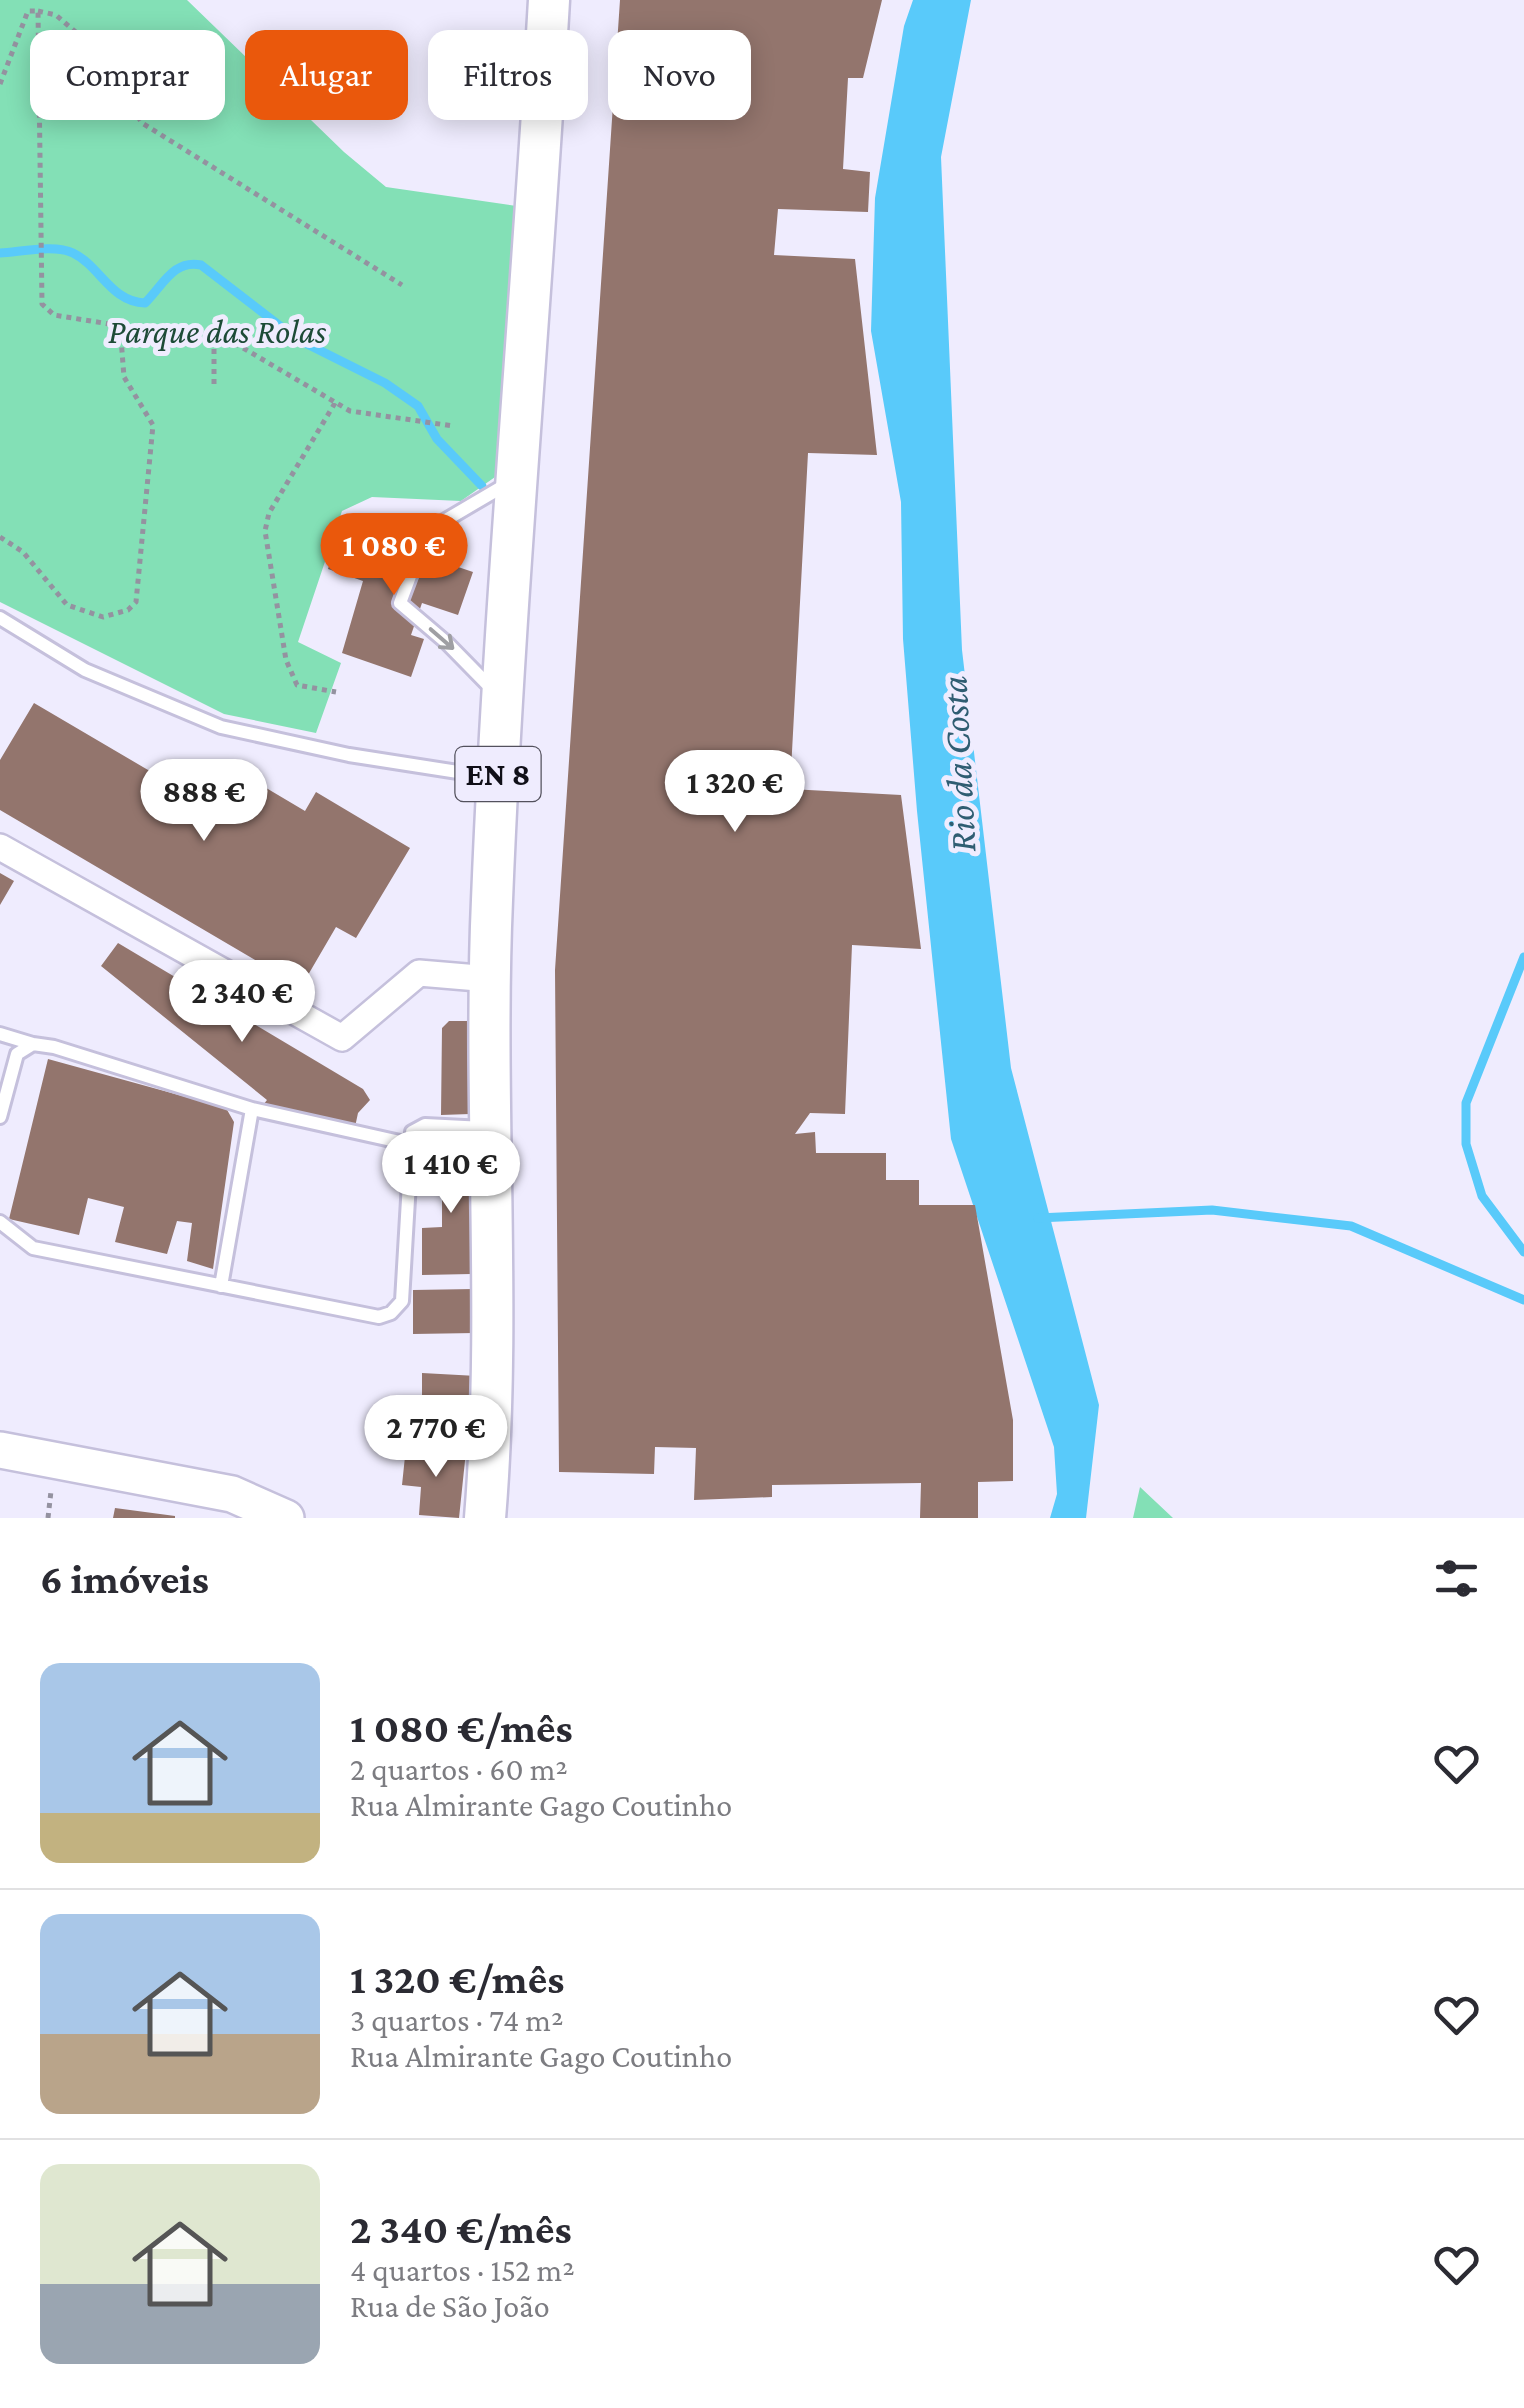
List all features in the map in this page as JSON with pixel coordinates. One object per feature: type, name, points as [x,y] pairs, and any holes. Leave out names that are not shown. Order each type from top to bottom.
[{"type":"main road","name":"EN 8","points":[[485,1518],[493,1387],[490,979],[502,700],[543,10]]},
{"type":"street","points":[[0,847],[342,1038],[419,973],[490,979]]},
{"type":"street","points":[[0,1450],[232,1494],[286,1518]]},
{"type":"lane","points":[[502,700],[448,644],[400,604],[427,532],[517,478]]},
{"type":"lane","points":[[0,618],[85,670],[222,728],[349,756],[498,779]]},
{"type":"lane","points":[[0,1034],[252,1108],[409,1144]]},
{"type":"lane","points":[[0,1117],[16,1054],[33,1044]]},
{"type":"lane","points":[[221,1286],[252,1108]]},
{"type":"lane","points":[[0,1222],[33,1248],[378,1317],[392,1313],[402,1302],[412,1132],[425,1125],[491,1128]]},
{"type":"path","points":[[0,84],[28,11],[56,16],[93,47],[142,123],[402,284]]},
{"type":"path","points":[[38,11],[42,304],[54,315],[238,345],[350,411],[453,426]]},
{"type":"path","points":[[214,384],[218,319]]},
{"type":"path","points":[[0,536],[24,552],[67,605],[102,617],[128,610],[136,602],[152,425],[124,378],[120,326]]},
{"type":"path","points":[[335,403],[269,513],[265,532],[286,660],[296,685],[336,692]]},
{"type":"green space","name":"Parque das Rolas","points":[[0,0],[187,0],[218,30],[30,30],[30,120],[225,120],[225,37],[245,56],[245,120],[311,120],[386,187],[523,207],[505,470],[461,501],[372,497],[342,511],[298,642],[341,663],[316,733],[224,714],[0,602]]},
{"type":"green space","points":[[1140,1487],[1173,1518],[1133,1518]]},
{"type":"water","name":"Rio da Costa","points":[[913,0],[971,0],[941,157],[962,650],[1011,1068],[1099,1405],[1086,1518],[1050,1518],[1057,1494],[1054,1447],[951,1139],[903,639],[901,502],[871,331],[875,198],[904,26]]},
{"type":"building","points":[[620,0],[882,0],[863,78],[848,78],[843,169],[870,172],[868,212],[778,209],[774,255],[855,259],[877,455],[808,453],[790,789],[901,795],[921,949],[852,945],[845,1114],[810,1113],[795,1134],[815,1132],[816,1153],[886,1153],[886,1180],[919,1180],[919,1205],[975,1205],[1013,1420],[1013,1481],[978,1482],[978,1518],[920,1518],[921,1483],[772,1485],[772,1497],[694,1500],[696,1448],[655,1447],[654,1474],[559,1472],[555,970],[612,120],[751,120],[751,30],[618,30]]},
{"type":"building","points":[[342,528],[473,572],[458,615],[422,603],[411,635],[424,639],[411,677],[342,653],[363,581],[328,569]]},
{"type":"building","points":[[34,703],[194,797],[217,759],[305,811],[316,792],[410,848],[356,938],[336,927],[301,987],[0,810],[0,760]]},
{"type":"building","points":[[0,873],[14,881],[0,905]]},
{"type":"building","points":[[118,943],[363,1089],[370,1100],[358,1113],[355,1127],[263,1105],[267,1100],[101,966]]},
{"type":"building","points":[[449,1021],[469,1021],[470,1114],[441,1115],[442,1028]]},
{"type":"building","points":[[48,1059],[226,1108],[234,1122],[213,1269],[187,1261],[192,1223],[177,1221],[167,1254],[115,1242],[124,1207],[88,1198],[79,1235],[9,1219]]},
{"type":"building","points":[[442,1139],[470,1139],[471,1274],[422,1275],[422,1228],[442,1227]]},
{"type":"building","points":[[474,1289],[475,1333],[413,1334],[413,1290]]},
{"type":"building","points":[[422,1373],[477,1376],[473,1425],[413,1423],[413,1406],[422,1406]]},
{"type":"building","points":[[406,1447],[466,1451],[459,1518],[419,1515],[421,1487],[402,1485]]},
{"type":"building","points":[[115,1508],[175,1516],[175,1518],[113,1518]]},
{"type":"waterway","points":[[0,253],[66,250],[82,259],[123,297],[145,303],[176,270],[201,265],[297,339],[385,383],[418,406],[437,439],[482,486]]},
{"type":"waterway","points":[[1524,957],[1466,1103],[1466,1144],[1482,1196],[1524,1252]]},
{"type":"waterway","points":[[1038,1218],[1212,1210],[1351,1226],[1524,1300]]}]
